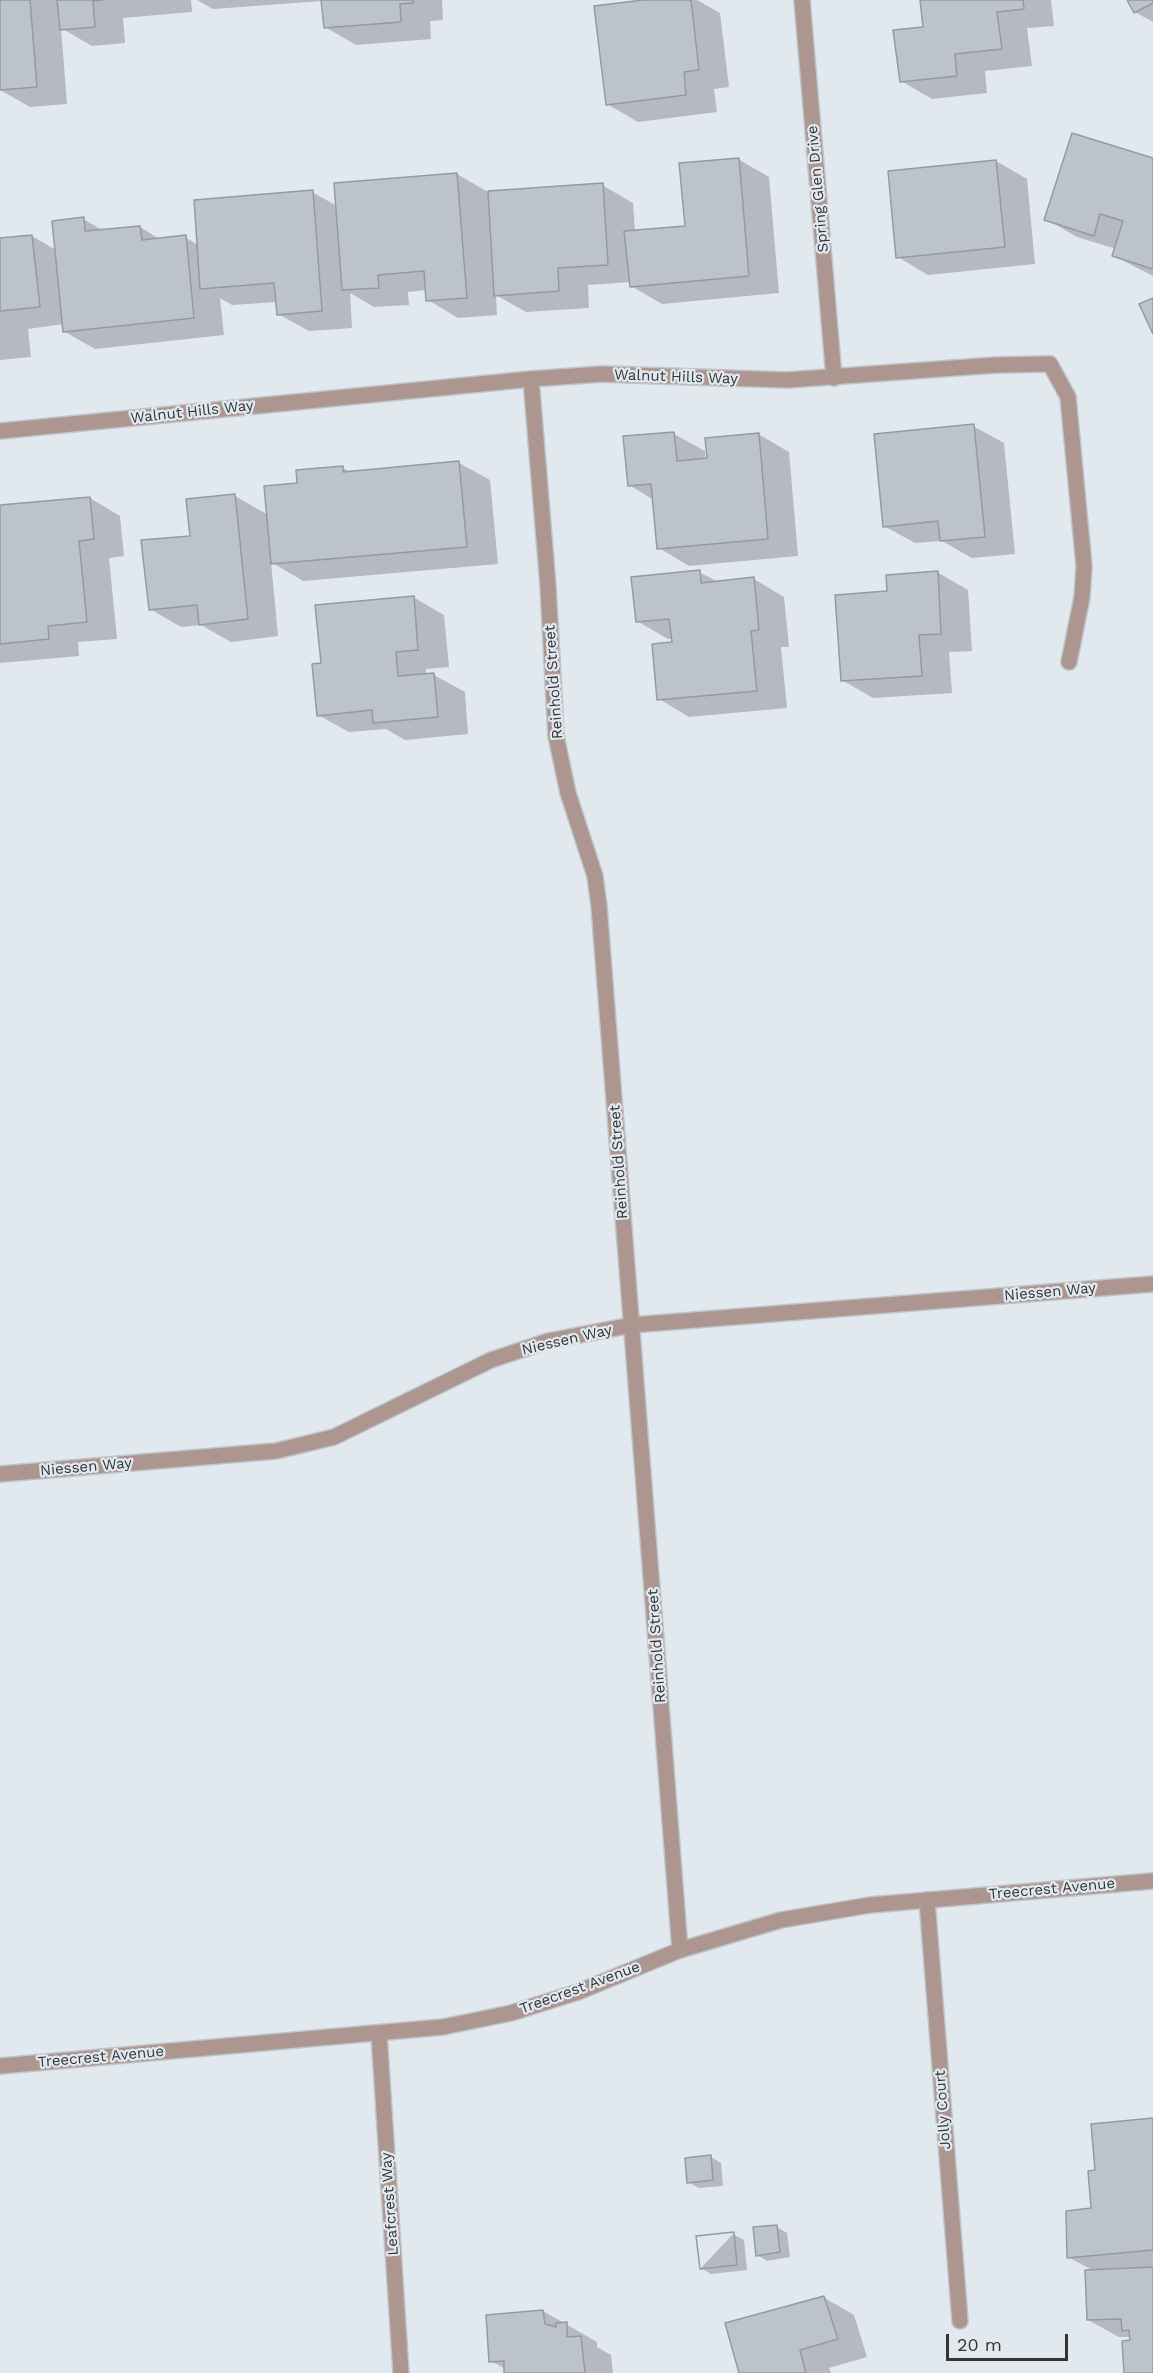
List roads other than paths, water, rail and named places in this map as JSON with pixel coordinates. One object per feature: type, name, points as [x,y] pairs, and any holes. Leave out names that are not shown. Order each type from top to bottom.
[{"type":"street","name":"Spring Glen Drive","points":[[802,0],[834,378]]},
{"type":"street","name":"Walnut Hills Way","points":[[0,431],[602,374],[776,380],[834,378],[996,365],[1050,364],[1068,397],[1084,566],[1082,597],[1069,662]]},
{"type":"street","name":"Reinhold Street","points":[[531,379],[548,586],[556,736],[568,793],[595,876],[599,906],[680,1950]]},
{"type":"street","name":"Niessen Way","points":[[0,1474],[276,1451],[334,1437],[491,1360],[548,1341],[632,1325],[1153,1284]]},
{"type":"street","name":"Treecrest Avenue","points":[[0,2066],[443,2027],[511,2013],[578,1992],[680,1950],[781,1920],[870,1905],[1153,1881]]},
{"type":"street","name":"Jolly Court","points":[[927,1900],[960,2321]]},
{"type":"street","name":"Leafcrest Way","points":[[379,2034],[401,2373]]}]
